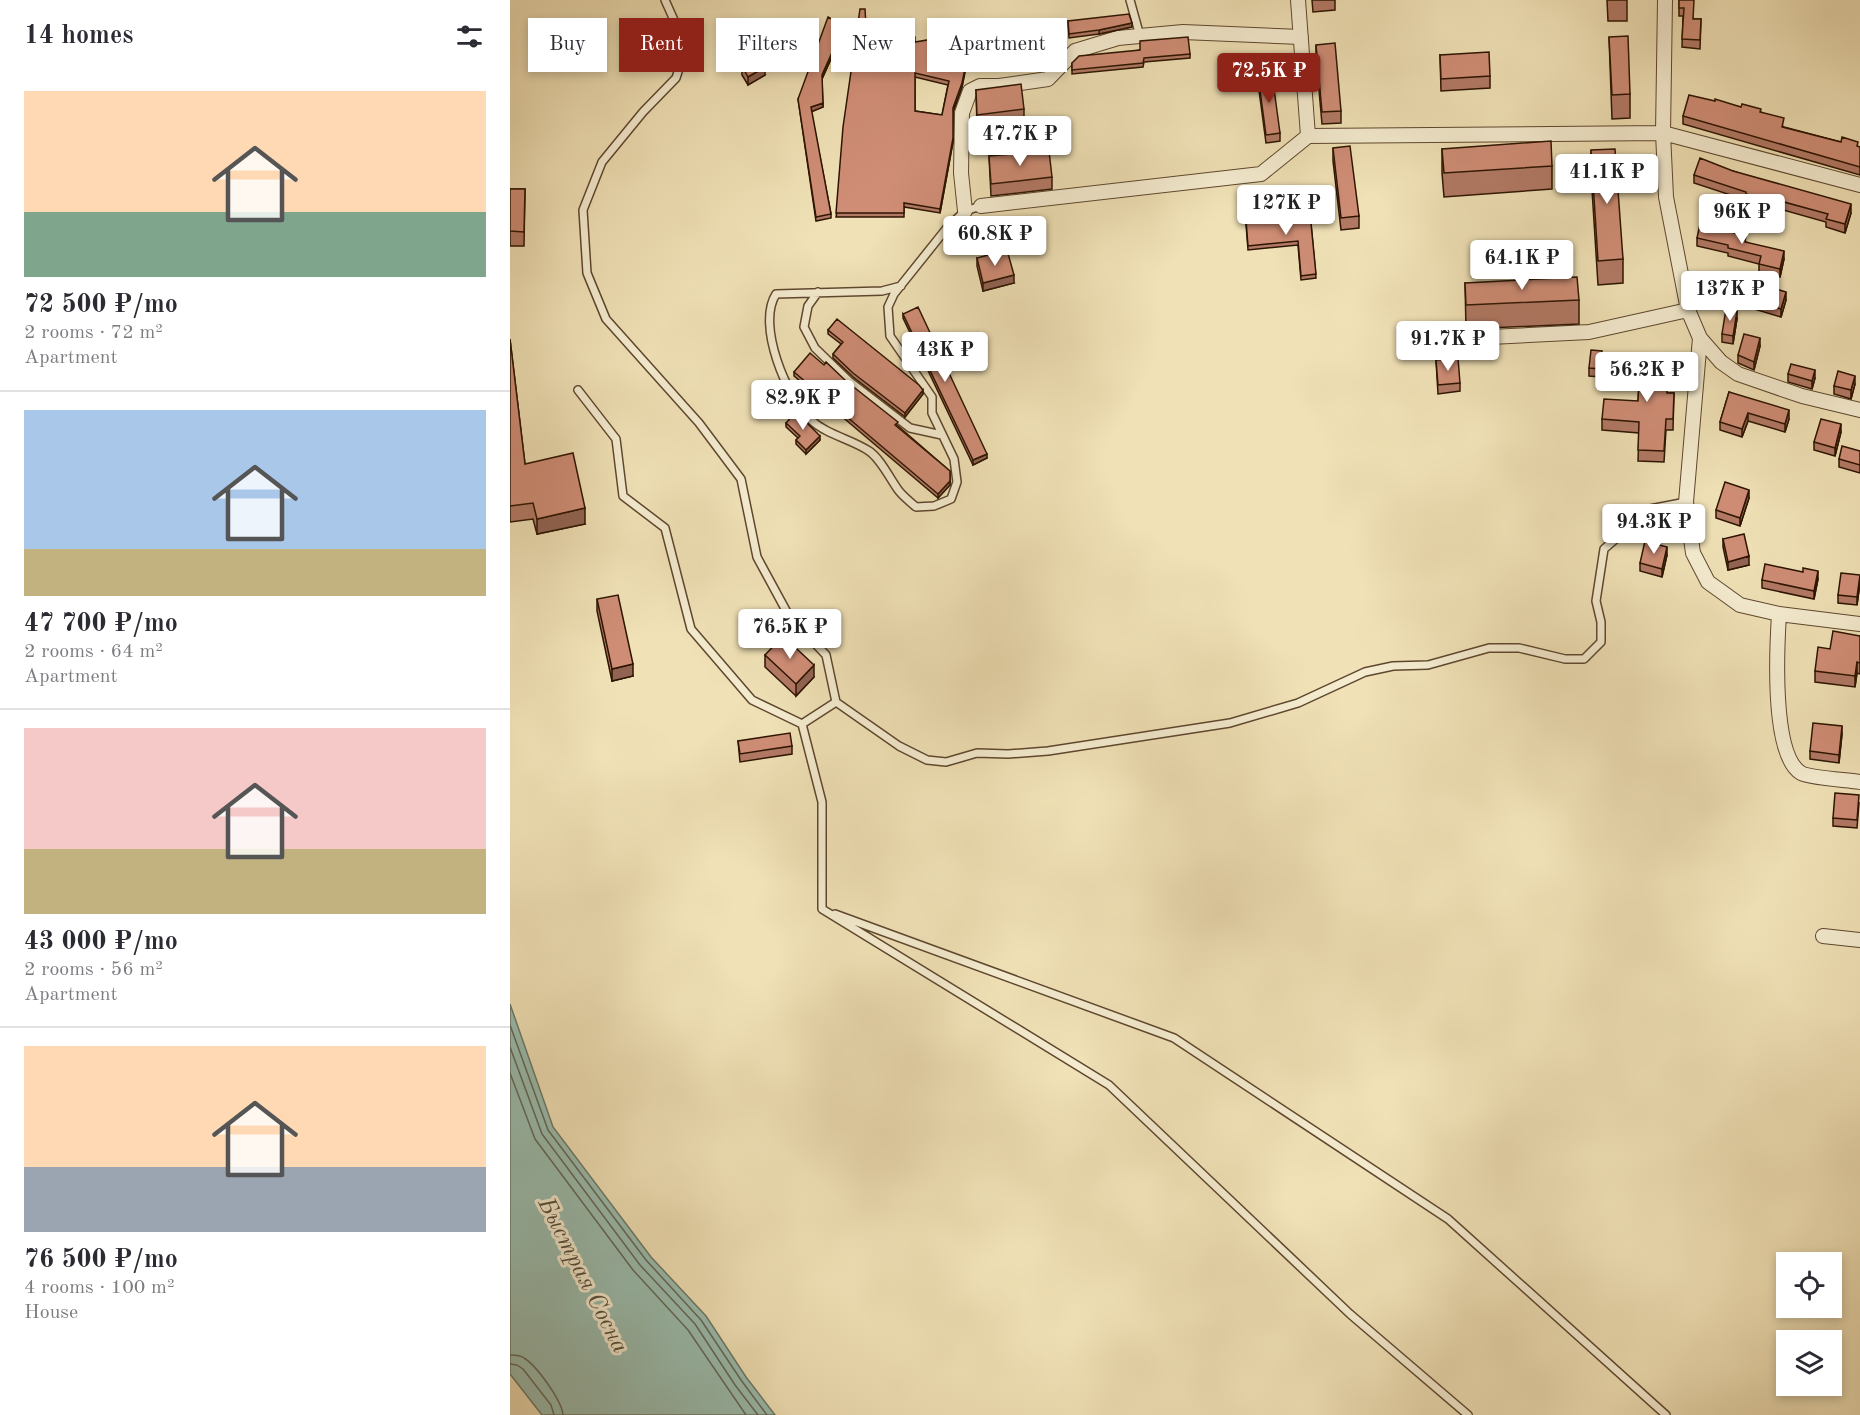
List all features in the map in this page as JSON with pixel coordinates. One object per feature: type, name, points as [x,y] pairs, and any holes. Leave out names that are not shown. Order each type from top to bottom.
[{"type":"street","points":[[1298,0],[1308,136]]},
{"type":"street","points":[[1665,0],[1663,133],[1666,197],[1688,310],[1700,338],[1721,362],[1738,374],[1802,396],[1860,410]]},
{"type":"street","points":[[965,211],[961,173],[962,113],[970,91],[980,86],[999,86],[1048,79],[1075,51],[1118,38],[1183,32],[1300,37]]},
{"type":"street","points":[[981,206],[1261,174],[1308,136],[1663,133],[1860,185]]},
{"type":"street","points":[[1450,339],[1589,332],[1688,310]]},
{"type":"street","points":[[1700,338],[1686,502],[1693,553],[1708,582],[1740,604],[1779,614],[1860,624]]},
{"type":"street","points":[[1779,614],[1776,663],[1780,722],[1789,761],[1802,774],[1860,782]]},
{"type":"street","points":[[1823,936],[1860,940]]},
{"type":"lane","points":[[665,0],[686,46],[676,78],[643,112],[602,162],[583,210],[587,273],[606,319],[699,423],[741,479],[757,557],[789,616],[826,655],[836,702],[899,746],[927,760],[946,762],[976,753],[1008,754],[1048,751],[1230,723],[1298,703],[1365,672],[1393,666],[1428,664],[1489,648],[1519,648],[1565,659],[1584,659],[1601,642],[1601,622],[1596,601],[1604,549],[1650,509],[1686,502]]},
{"type":"lane","points":[[1130,0],[1140,36]]},
{"type":"lane","points":[[901,286],[882,291],[776,294],[769,318],[773,350],[790,392],[812,421],[843,440],[870,451],[901,494],[916,507],[934,506],[951,500],[957,482],[954,459],[932,413],[932,397],[890,336],[888,307],[901,286],[946,229],[965,211],[981,206]]},
{"type":"lane","points":[[818,292],[808,306],[804,327],[816,348],[849,381],[910,428],[942,435]]},
{"type":"lane","points":[[578,390],[616,439],[623,496],[665,528],[691,629],[752,700],[802,724],[822,802],[822,909]]},
{"type":"lane","points":[[802,724],[836,702]]},
{"type":"lane","points":[[822,909],[1109,1085],[1350,1314],[1468,1415]]},
{"type":"lane","points":[[822,909],[1174,1038],[1448,1219],[1666,1415]]},
{"type":"water","name":"Быстрая Сосна","points":[[510,1004],[553,1127],[651,1257],[706,1316],[746,1377],[775,1415],[542,1415],[510,1374]]},
{"type":"building","points":[[1679,0],[1694,0],[1693,19],[1701,19],[1700,40],[1682,39],[1684,8],[1679,8]]},
{"type":"building","points":[[860,9],[865,9],[866,18],[859,18]]},
{"type":"building","points":[[1129,14],[1132,23],[1069,34],[1068,21]]},
{"type":"building","points":[[828,17],[831,19],[831,55],[822,75],[823,103],[811,107],[831,214],[816,217],[798,99],[808,72],[819,72],[819,42]]},
{"type":"building","points":[[1628,36],[1630,94],[1612,95],[1609,37]]},
{"type":"building","points":[[1188,37],[1190,54],[1144,58],[1143,63],[1072,70],[1072,63],[1079,56],[1140,50],[1140,41]]},
{"type":"building","points":[[927,40],[927,72],[964,72],[953,108],[953,138],[940,209],[904,203],[904,213],[836,213],[843,127],[851,72],[915,72],[915,42]],"holes":[[[915,73],[949,81],[942,115],[915,111]]]},
{"type":"building","points":[[1335,43],[1341,111],[1322,112],[1316,45]]},
{"type":"building","points":[[1489,52],[1490,76],[1441,79],[1440,55]]},
{"type":"building","points":[[745,72],[756,72],[748,77]]},
{"type":"building","points":[[1272,74],[1280,133],[1266,135],[1258,75]]},
{"type":"building","points":[[1021,84],[1024,109],[977,115],[976,90]]},
{"type":"building","points":[[1689,95],[1715,101],[1715,99],[1741,107],[1742,104],[1761,109],[1760,112],[1784,118],[1782,127],[1841,142],[1842,137],[1858,142],[1860,167],[1683,116]]},
{"type":"building","points":[[1551,141],[1552,166],[1444,173],[1442,149]]},
{"type":"building","points":[[1350,146],[1359,216],[1341,218],[1333,148]]},
{"type":"building","points":[[1615,149],[1623,259],[1598,261],[1591,150]]},
{"type":"building","points":[[1049,151],[1052,177],[991,184],[989,156]]},
{"type":"building","points":[[1700,158],[1733,171],[1851,204],[1845,224],[1826,219],[1828,214],[1746,194],[1746,192],[1694,175]]},
{"type":"building","points":[[510,189],[525,189],[524,232],[510,231]]},
{"type":"building","points":[[1310,213],[1316,274],[1301,276],[1298,241],[1248,246],[1246,220]]},
{"type":"building","points":[[1700,224],[1746,236],[1745,242],[1784,251],[1780,269],[1759,264],[1761,256],[1697,238]]},
{"type":"building","points":[[1007,250],[1014,275],[983,283],[977,258]]},
{"type":"building","points":[[1577,277],[1579,300],[1466,305],[1465,283]]},
{"type":"building","points":[[1749,281],[1786,292],[1781,309],[1744,298]]},
{"type":"building","points":[[918,307],[987,454],[973,460],[903,314]]},
{"type":"building","points":[[1726,309],[1737,311],[1733,336],[1722,334]]},
{"type":"building","points":[[837,319],[923,390],[905,413],[853,373],[833,354],[843,342],[828,330]]},
{"type":"building","points":[[1744,334],[1760,338],[1754,362],[1738,355]]},
{"type":"building","points":[[510,339],[525,464],[573,453],[585,508],[537,519],[533,503],[510,506]]},
{"type":"building","points":[[1591,350],[1602,351],[1601,369],[1589,368]]},
{"type":"building","points":[[810,353],[824,365],[826,362],[898,422],[895,425],[950,471],[950,481],[938,494],[794,372]]},
{"type":"building","points":[[1640,354],[1668,355],[1667,393],[1674,393],[1673,419],[1666,419],[1664,451],[1638,450],[1639,422],[1602,419],[1604,399],[1638,401],[1639,377],[1630,377],[1631,362],[1640,362]]},
{"type":"building","points":[[1458,358],[1460,383],[1438,385],[1436,360]]},
{"type":"building","points":[[1791,364],[1815,370],[1812,381],[1788,374]]},
{"type":"building","points":[[1838,371],[1855,376],[1851,390],[1834,386]]},
{"type":"building","points":[[1729,392],[1789,410],[1785,424],[1748,413],[1742,429],[1720,422]]},
{"type":"building","points":[[796,412],[820,436],[806,450],[796,440],[800,436],[786,423]]},
{"type":"building","points":[[1821,419],[1841,424],[1835,448],[1814,442]]},
{"type":"building","points":[[1842,446],[1860,451],[1860,465],[1839,459]]},
{"type":"building","points":[[1725,482],[1749,490],[1740,518],[1716,510]]},
{"type":"building","points":[[1744,534],[1749,556],[1728,562],[1723,539]]},
{"type":"building","points":[[1645,541],[1667,547],[1662,569],[1640,563]]},
{"type":"building","points":[[1765,564],[1803,572],[1803,568],[1818,571],[1814,591],[1762,580]]},
{"type":"building","points":[[1841,573],[1860,575],[1857,597],[1838,595]]},
{"type":"building","points":[[618,595],[633,664],[612,669],[597,599]]},
{"type":"building","points":[[1833,631],[1860,636],[1860,663],[1857,662],[1855,676],[1815,671],[1818,647],[1830,649]]},
{"type":"building","points":[[783,636],[814,665],[796,684],[765,655]]},
{"type":"building","points":[[1813,723],[1842,726],[1839,755],[1810,751]]},
{"type":"building","points":[[790,733],[792,746],[740,754],[738,741]]},
{"type":"building","points":[[1835,793],[1859,795],[1857,820],[1833,818]]}]
